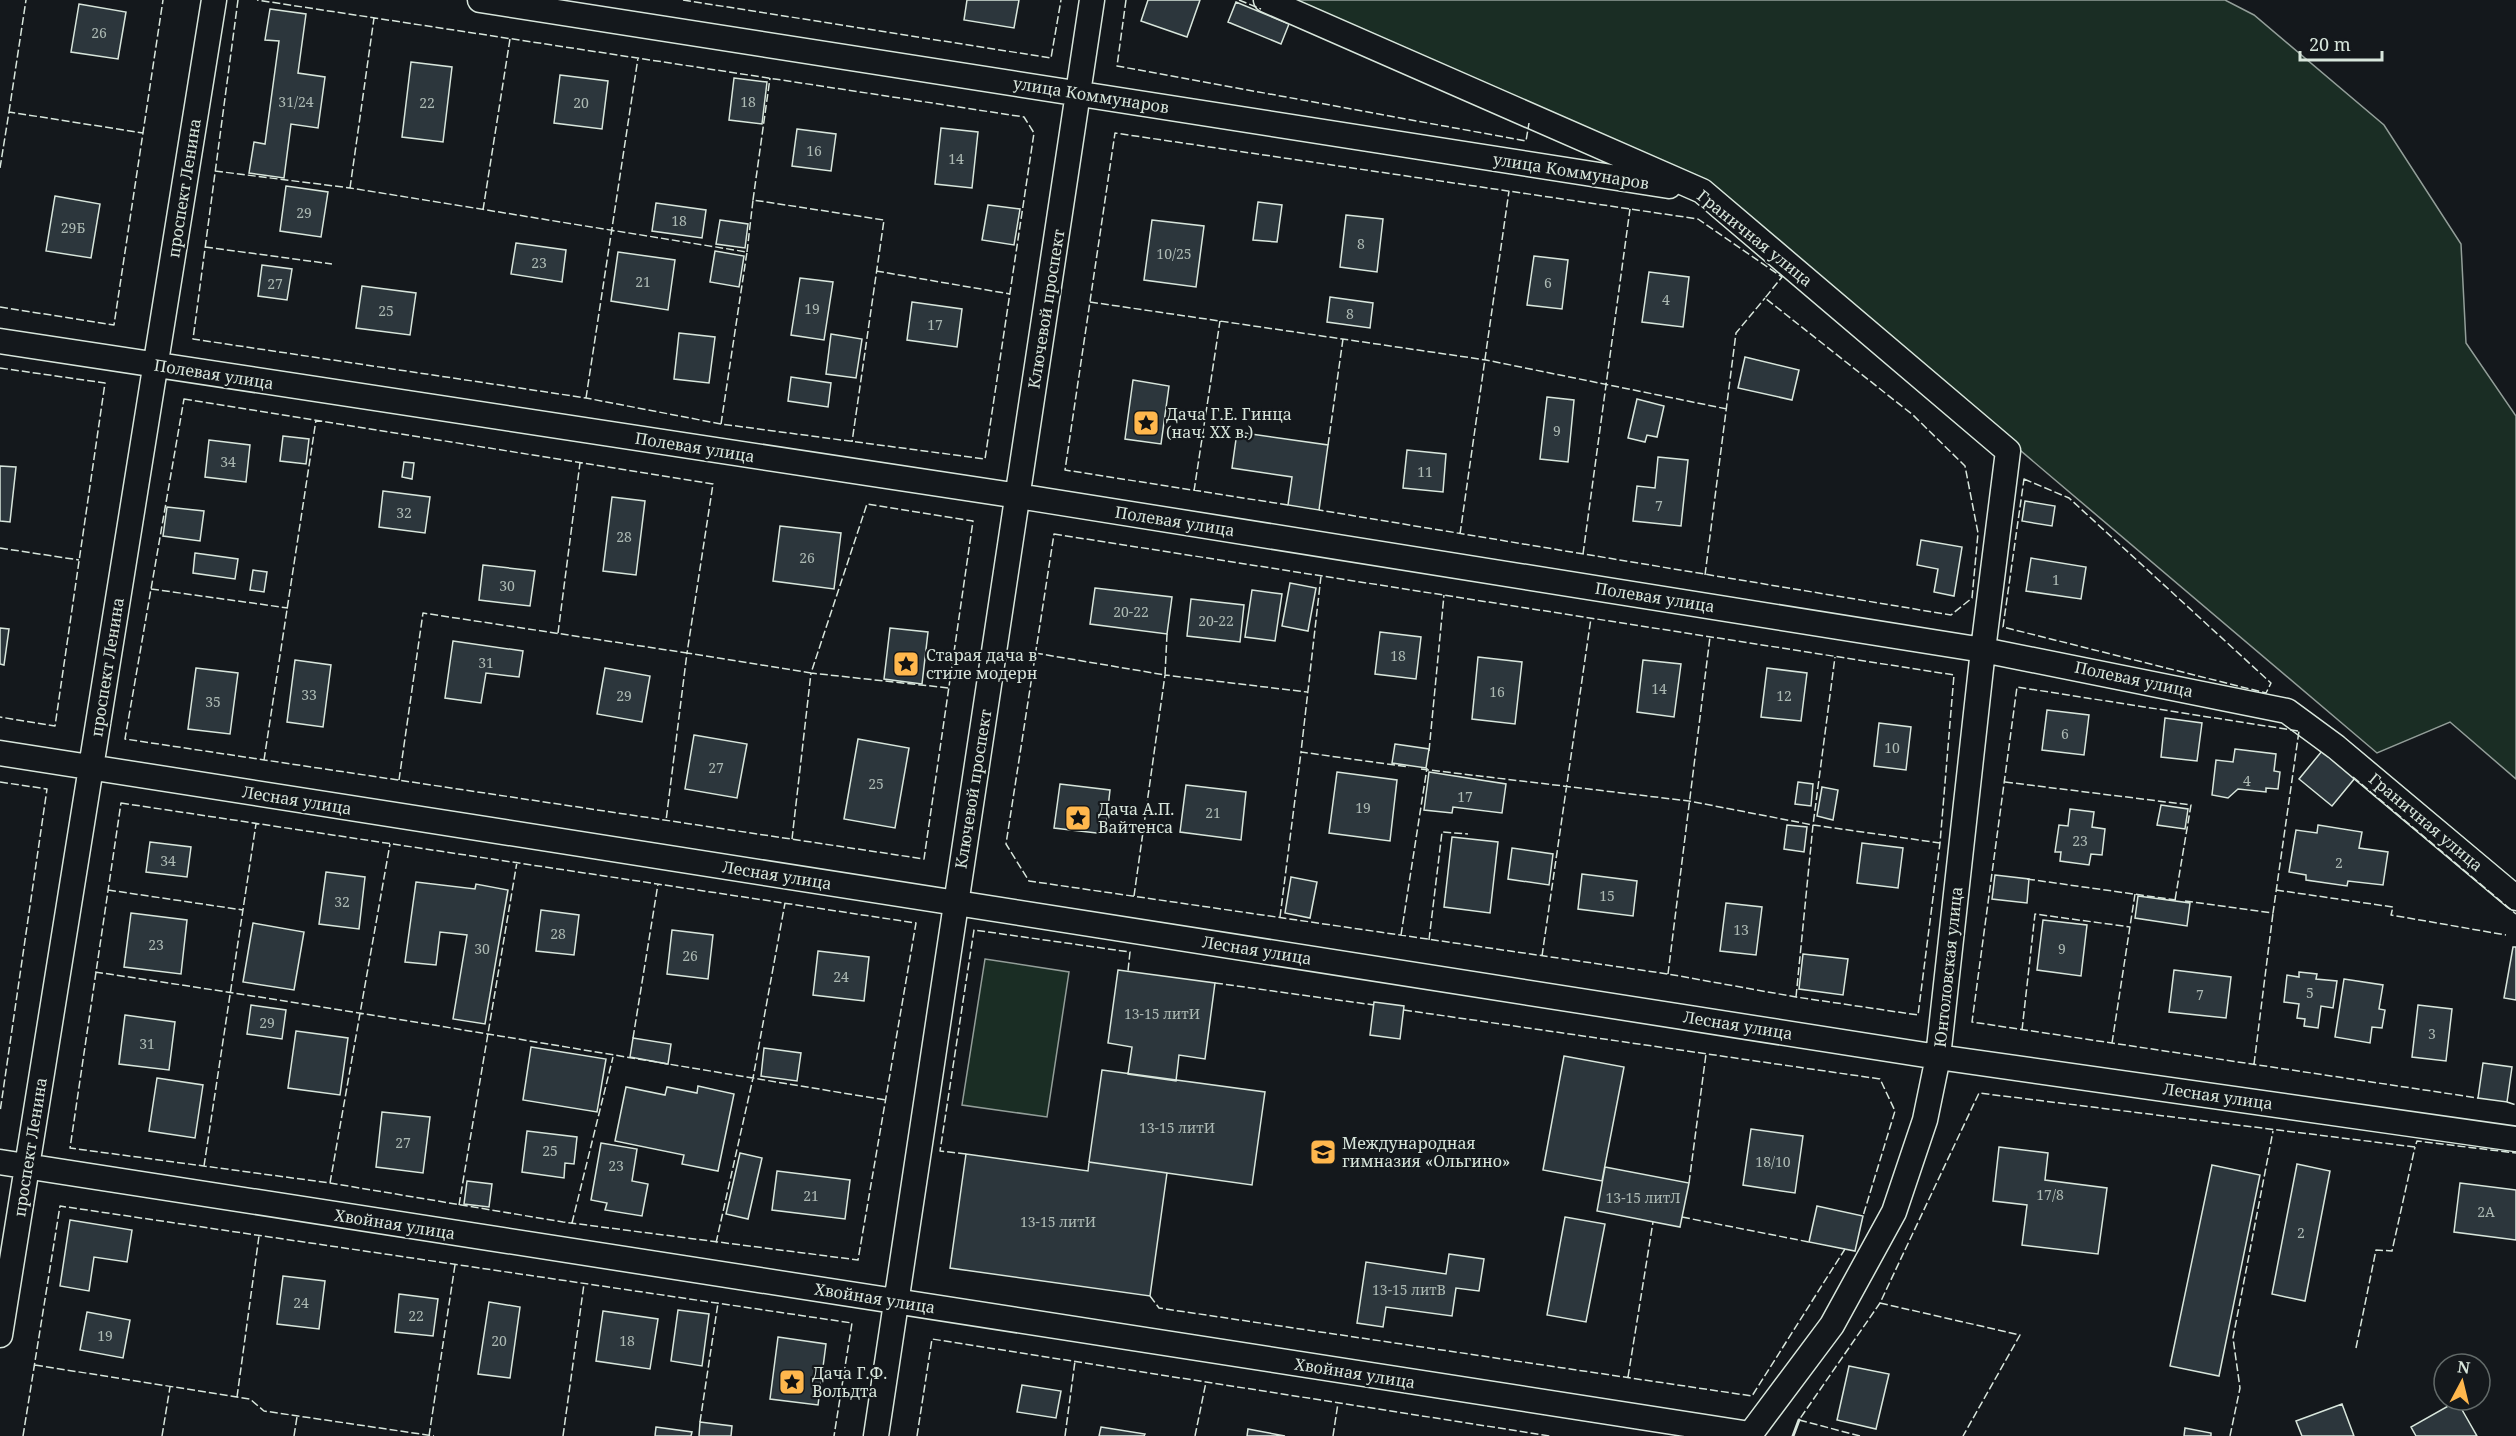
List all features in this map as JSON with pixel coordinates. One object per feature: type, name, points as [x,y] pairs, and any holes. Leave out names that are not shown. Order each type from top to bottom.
[{"type":"street","name":"проспект Ленина","points":[[0,1335],[214,0]]},
{"type":"street","name":"улица Коммунаров","points":[[480,0],[1702,191]]},
{"type":"street","name":"Ключевой проспект","points":[[876,1436],[1092,0]]},
{"type":"street","name":"Граничная улица","points":[[1266,0],[1702,191],[2008,451]]},
{"type":"street","name":"Полевая улица","points":[[0,341],[1018,495],[1983,650],[2287,711],[2336,747]]},
{"type":"street","name":"Юнтоловская улица","points":[[1749,1435],[1832,1325],[1894,1212],[1925,1120],[1938,1057],[1983,650],[2008,451]]},
{"type":"street","name":"Граничная улица","points":[[2336,747],[2516,898]]},
{"type":"street","name":"Лесная улица","points":[[0,753],[1938,1057],[2516,1139]]},
{"type":"street","name":"Хвойная улица","points":[[0,1162],[1749,1435]]},
{"type":"green space","points":[[1296,0],[2225,0],[2254,15],[2384,125],[2461,244],[2466,343],[2516,416],[2516,779],[2450,722],[2377,753],[1705,183]]},
{"type":"green space","points":[[985,959],[1069,972],[1047,1117],[962,1105]]},
{"type":"building","points":[[967,0],[1019,0],[1014,28],[964,20]]},
{"type":"building","points":[[1148,0],[1200,0],[1187,37],[1141,21]]},
{"type":"building","points":[[1236,2],[1289,24],[1281,44],[1228,22]]},
{"type":"building","points":[[79,4],[126,12],[118,59],[71,52]]},
{"type":"building","points":[[270,9],[306,14],[298,73],[325,77],[318,128],[291,124],[284,178],[249,173],[254,142],[265,144],[279,41],[265,40]]},
{"type":"building","points":[[411,62],[452,67],[443,142],[402,137]]},
{"type":"building","points":[[560,75],[608,81],[602,129],[554,123]]},
{"type":"building","points":[[734,78],[767,82],[762,124],[729,120]]},
{"type":"building","points":[[941,128],[978,132],[972,188],[935,184]]},
{"type":"building","points":[[797,129],[836,134],[831,171],[792,166]]},
{"type":"building","points":[[286,186],[328,192],[321,237],[280,231]]},
{"type":"building","points":[[55,196],[100,204],[91,258],[46,251]]},
{"type":"building","points":[[1258,202],[1282,205],[1277,242],[1253,240]]},
{"type":"building","points":[[656,203],[706,210],[702,238],[652,231]]},
{"type":"building","points":[[988,205],[1020,209],[1014,245],[982,240]]},
{"type":"building","points":[[1346,215],[1383,219],[1377,272],[1340,267]]},
{"type":"building","points":[[720,220],[748,224],[745,248],[716,244]]},
{"type":"building","points":[[1152,220],[1204,226],[1196,287],[1144,280]]},
{"type":"building","points":[[516,243],[566,250],[562,282],[511,274]]},
{"type":"building","points":[[715,251],[744,256],[739,287],[710,282]]},
{"type":"building","points":[[618,252],[675,260],[668,310],[611,301]]},
{"type":"building","points":[[1534,256],[1568,260],[1562,309],[1527,305]]},
{"type":"building","points":[[262,265],[292,269],[287,300],[258,296]]},
{"type":"building","points":[[1649,272],[1689,277],[1683,327],[1642,322]]},
{"type":"building","points":[[800,278],[833,282],[824,340],[791,335]]},
{"type":"building","points":[[362,286],[416,293],[410,335],[356,328]]},
{"type":"building","points":[[1330,297],[1373,303],[1370,328],[1327,322]]},
{"type":"building","points":[[912,302],[962,309],[957,347],[907,340]]},
{"type":"building","points":[[679,333],[715,337],[709,383],[674,379]]},
{"type":"building","points":[[831,334],[862,339],[856,378],[826,374]]},
{"type":"building","points":[[1745,357],[1799,370],[1792,400],[1738,388]]},
{"type":"building","points":[[791,377],[831,383],[828,407],[788,401]]},
{"type":"building","points":[[1133,380],[1169,386],[1161,444],[1125,439]]},
{"type":"building","points":[[1547,397],[1574,400],[1568,462],[1540,459]]},
{"type":"building","points":[[1637,399],[1664,406],[1657,437],[1647,435],[1645,442],[1628,438]]},
{"type":"building","points":[[1237,432],[1328,445],[1319,510],[1288,505],[1292,477],[1232,468]]},
{"type":"building","points":[[283,436],[309,439],[306,464],[280,461]]},
{"type":"building","points":[[209,440],[250,445],[246,482],[205,477]]},
{"type":"building","points":[[1407,450],[1446,454],[1443,492],[1403,488]]},
{"type":"building","points":[[1658,457],[1688,460],[1681,526],[1633,521],[1637,486],[1655,488]]},
{"type":"building","points":[[404,462],[414,463],[412,479],[402,477]]},
{"type":"building","points":[[0,466],[16,467],[10,522],[0,521]]},
{"type":"building","points":[[383,491],[430,497],[425,533],[379,527]]},
{"type":"building","points":[[612,497],[645,501],[636,575],[603,571]]},
{"type":"building","points":[[2025,501],[2055,506],[2052,526],[2022,521]]},
{"type":"building","points":[[167,507],[204,511],[200,541],[163,536]]},
{"type":"building","points":[[780,526],[841,533],[834,589],[773,581]]},
{"type":"building","points":[[1921,540],[1962,547],[1954,596],[1934,592],[1938,569],[1917,565]]},
{"type":"building","points":[[195,553],[238,559],[235,579],[193,573]]},
{"type":"building","points":[[2031,558],[2086,567],[2081,599],[2026,591]]},
{"type":"building","points":[[483,565],[535,571],[530,606],[479,600]]},
{"type":"building","points":[[253,570],[267,572],[264,592],[250,590]]},
{"type":"building","points":[[1290,583],[1316,588],[1308,631],[1282,626]]},
{"type":"building","points":[[1095,588],[1172,597],[1167,634],[1090,624]]},
{"type":"building","points":[[1252,590],[1282,594],[1275,641],[1245,637]]},
{"type":"building","points":[[1191,599],[1244,605],[1240,642],[1187,636]]},
{"type":"building","points":[[0,628],[9,629],[4,665],[0,664]]},
{"type":"building","points":[[890,628],[928,632],[922,684],[884,679]]},
{"type":"building","points":[[1380,632],[1421,637],[1416,679],[1375,674]]},
{"type":"building","points":[[453,641],[523,651],[519,677],[486,673],[481,703],[445,698]]},
{"type":"building","points":[[1478,657],[1522,662],[1515,724],[1472,719]]},
{"type":"building","points":[[295,660],[331,665],[323,727],[287,722]]},
{"type":"building","points":[[1643,660],[1681,664],[1674,717],[1637,712]]},
{"type":"building","points":[[196,668],[238,673],[230,734],[188,729]]},
{"type":"building","points":[[605,668],[650,676],[642,722],[597,714]]},
{"type":"building","points":[[1767,668],[1807,673],[1801,721],[1761,717]]},
{"type":"building","points":[[2047,710],[2089,715],[2084,755],[2042,750]]},
{"type":"building","points":[[2165,718],[2202,723],[2197,761],[2161,757]]},
{"type":"building","points":[[1879,723],[1911,727],[1906,770],[1874,766]]},
{"type":"building","points":[[694,735],[747,744],[737,798],[685,789]]},
{"type":"building","points":[[858,739],[909,748],[895,828],[844,819]]},
{"type":"building","points":[[1395,744],[1429,749],[1426,768],[1392,763]]},
{"type":"building","points":[[2235,749],[2276,754],[2274,771],[2280,772],[2278,789],[2266,788],[2266,792],[2238,789],[2228,798],[2212,795],[2216,760],[2233,762]]},
{"type":"building","points":[[2322,751],[2355,778],[2332,806],[2299,779]]},
{"type":"building","points":[[1337,772],[1397,780],[1390,841],[1329,833]]},
{"type":"building","points":[[1429,772],[1506,784],[1502,813],[1453,807],[1452,813],[1424,810]]},
{"type":"building","points":[[1798,782],[1813,784],[1811,806],[1795,804]]},
{"type":"building","points":[[1060,784],[1110,790],[1105,834],[1054,828]]},
{"type":"building","points":[[1186,785],[1246,792],[1241,840],[1180,832]]},
{"type":"building","points":[[1822,787],[1838,790],[1833,820],[1817,816]]},
{"type":"building","points":[[2161,805],[2188,809],[2185,829],[2157,825]]},
{"type":"building","points":[[2070,809],[2094,812],[2092,827],[2105,829],[2102,855],[2091,854],[2089,865],[2060,861],[2061,852],[2055,852],[2059,825],[2068,826]]},
{"type":"building","points":[[1787,825],[1807,827],[1804,852],[1784,849]]},
{"type":"building","points":[[2318,825],[2362,832],[2359,848],[2388,852],[2383,885],[2348,881],[2347,886],[2306,880],[2306,875],[2289,872],[2296,830],[2317,833]]},
{"type":"building","points":[[1452,837],[1498,842],[1490,913],[1444,907]]},
{"type":"building","points":[[150,842],[191,847],[187,877],[146,872]]},
{"type":"building","points":[[1862,843],[1903,848],[1898,888],[1857,883]]},
{"type":"building","points":[[1512,848],[1553,854],[1549,885],[1508,879]]},
{"type":"building","points":[[326,872],[365,877],[359,929],[319,924]]},
{"type":"building","points":[[1582,874],[1637,881],[1633,916],[1578,909]]},
{"type":"building","points":[[1995,875],[2029,879],[2027,903],[1992,899]]},
{"type":"building","points":[[1291,877],[1317,882],[1310,918],[1285,913]]},
{"type":"building","points":[[416,882],[475,889],[476,884],[508,890],[485,1024],[453,1019],[467,935],[440,932],[436,965],[405,962]]},
{"type":"building","points":[[2138,896],[2190,903],[2187,926],[2135,918]]},
{"type":"building","points":[[1726,903],[1762,907],[1756,955],[1720,951]]},
{"type":"building","points":[[541,910],[579,915],[574,955],[536,951]]},
{"type":"building","points":[[131,913],[187,920],[181,974],[124,967]]},
{"type":"building","points":[[2043,920],[2087,925],[2081,976],[2037,970]]},
{"type":"building","points":[[253,923],[304,932],[294,990],[243,982]]},
{"type":"building","points":[[672,930],[713,935],[708,979],[667,974]]},
{"type":"building","points":[[2513,947],[2516,947],[2516,1000],[2504,998]]},
{"type":"building","points":[[818,951],[869,957],[864,1001],[813,995]]},
{"type":"building","points":[[1803,954],[1848,959],[1843,995],[1799,989]]},
{"type":"building","points":[[1118,970],[1215,983],[1205,1059],[1179,1055],[1176,1081],[1128,1074],[1132,1047],[1108,1043]]},
{"type":"building","points":[[2174,970],[2231,977],[2226,1018],[2169,1012]]},
{"type":"building","points":[[2299,972],[2317,974],[2316,979],[2337,981],[2333,1008],[2321,1006],[2318,1028],[2304,1026],[2305,1019],[2297,1018],[2299,1004],[2284,1002],[2287,975],[2299,977]]},
{"type":"building","points":[[2344,979],[2383,985],[2379,1009],[2385,1010],[2382,1028],[2372,1027],[2370,1043],[2335,1037]]},
{"type":"building","points":[[1374,1002],[1404,1006],[1400,1039],[1370,1035]]},
{"type":"building","points":[[251,1005],[286,1010],[282,1039],[247,1034]]},
{"type":"building","points":[[2418,1005],[2452,1009],[2446,1061],[2412,1057]]},
{"type":"building","points":[[125,1015],[175,1022],[169,1070],[119,1064]]},
{"type":"building","points":[[296,1031],[348,1038],[340,1095],[288,1088]]},
{"type":"building","points":[[633,1038],[671,1044],[668,1064],[630,1057]]},
{"type":"building","points":[[531,1047],[606,1059],[597,1112],[523,1100]]},
{"type":"building","points":[[764,1048],[801,1053],[797,1081],[761,1076]]},
{"type":"building","points":[[1564,1056],[1624,1067],[1602,1181],[1543,1170]]},
{"type":"building","points":[[2483,1063],[2512,1067],[2507,1102],[2478,1098]]},
{"type":"building","points":[[1102,1070],[1265,1092],[1252,1185],[1089,1162]]},
{"type":"building","points":[[157,1078],[203,1085],[195,1138],[149,1131]]},
{"type":"building","points":[[698,1086],[734,1094],[718,1171],[682,1164],[684,1155],[615,1141],[626,1087],[665,1095],[667,1087],[697,1093]]},
{"type":"building","points":[[382,1112],[430,1117],[423,1173],[376,1167]]},
{"type":"building","points":[[1751,1129],[1803,1136],[1795,1193],[1743,1185]]},
{"type":"building","points":[[527,1131],[577,1137],[574,1164],[565,1163],[564,1178],[522,1172]]},
{"type":"building","points":[[601,1143],[637,1149],[632,1181],[648,1184],[642,1216],[605,1210],[607,1203],[591,1200]]},
{"type":"building","points":[[1999,1147],[2048,1153],[2045,1180],[2107,1188],[2098,1254],[2022,1245],[2027,1205],[1993,1201]]},
{"type":"building","points":[[740,1153],[762,1158],[748,1219],[726,1214]]},
{"type":"building","points":[[966,1154],[1088,1171],[1089,1162],[1167,1173],[1150,1296],[950,1268]]},
{"type":"building","points":[[2297,1164],[2330,1171],[2305,1301],[2272,1294]]},
{"type":"building","points":[[2212,1165],[2260,1175],[2219,1376],[2170,1366]]},
{"type":"building","points":[[1605,1167],[1689,1183],[1680,1227],[1597,1211]]},
{"type":"building","points":[[777,1171],[850,1180],[845,1219],[772,1210]]},
{"type":"building","points":[[467,1181],[492,1184],[489,1207],[464,1204]]},
{"type":"building","points":[[2460,1183],[2516,1190],[2516,1240],[2454,1232]]},
{"type":"building","points":[[1817,1206],[1863,1216],[1855,1251],[1809,1242]]},
{"type":"building","points":[[1565,1217],[1605,1224],[1586,1322],[1547,1315]]},
{"type":"building","points":[[70,1220],[132,1230],[127,1262],[94,1257],[89,1291],[60,1286]]},
{"type":"building","points":[[1449,1254],[1484,1259],[1479,1291],[1456,1288],[1452,1316],[1386,1307],[1383,1327],[1357,1323],[1366,1262],[1446,1274]]},
{"type":"building","points":[[283,1276],[325,1281],[319,1329],[277,1324]]},
{"type":"building","points":[[399,1294],[438,1299],[433,1336],[395,1332]]},
{"type":"building","points":[[489,1302],[520,1307],[510,1378],[478,1374]]},
{"type":"building","points":[[678,1310],[709,1314],[702,1366],[671,1361]]},
{"type":"building","points":[[603,1311],[658,1319],[650,1369],[596,1361]]},
{"type":"building","points":[[87,1312],[130,1320],[123,1358],[80,1350]]},
{"type":"building","points":[[778,1337],[826,1344],[818,1405],[770,1399]]},
{"type":"building","points":[[1849,1366],[1889,1374],[1876,1429],[1837,1420]]},
{"type":"building","points":[[1022,1385],[1061,1391],[1056,1418],[1017,1412]]},
{"type":"building","points":[[2342,1404],[2354,1436],[2302,1436],[2296,1421]]},
{"type":"building","points":[[2438,1412],[2463,1412],[2477,1436],[2416,1436],[2411,1427]]},
{"type":"building","points":[[700,1422],[732,1426],[731,1436],[699,1436]]},
{"type":"building","points":[[656,1427],[692,1432],[691,1436],[655,1436]]},
{"type":"building","points":[[1101,1427],[1145,1434],[1144,1436],[1099,1436]]},
{"type":"building","points":[[2185,1428],[2211,1433],[2211,1436],[2184,1436]]},
{"type":"building","points":[[1248,1429],[1285,1436],[1247,1436]]},
{"type":"fence","points":[[9,112],[26,0]]},
{"type":"fence","points":[[0,307],[114,325],[163,0]]},
{"type":"fence","points":[[238,0],[193,339],[586,398],[721,424],[985,459],[1034,133],[1024,117],[257,0]]},
{"type":"fence","points":[[683,0],[1051,58],[1061,0]]},
{"type":"fence","points":[[1126,0],[1117,66],[1526,141],[1529,123]]},
{"type":"fence","points":[[1239,0],[1261,9]]},
{"type":"fence","points":[[350,188],[374,18]]},
{"type":"fence","points":[[483,210],[510,39]]},
{"type":"fence","points":[[586,398],[638,58]]},
{"type":"fence","points":[[753,200],[770,78]]},
{"type":"fence","points":[[0,168],[9,112],[143,133]]},
{"type":"fence","points":[[1288,505],[1065,470],[1115,133],[1698,219],[1782,277],[1765,298],[1913,415],[1965,466],[1978,533],[1972,598],[1951,615],[1319,510]]},
{"type":"fence","points":[[215,171],[350,188],[747,252],[721,424]]},
{"type":"fence","points":[[1460,534],[1509,191]]},
{"type":"fence","points":[[747,252],[753,200],[884,220],[852,442]]},
{"type":"fence","points":[[1583,554],[1630,209]]},
{"type":"fence","points":[[205,247],[332,264]]},
{"type":"fence","points":[[876,271],[1010,294]]},
{"type":"fence","points":[[1705,575],[1736,333],[1765,298]]},
{"type":"fence","points":[[1090,302],[1486,360],[1727,409]]},
{"type":"fence","points":[[1194,491],[1220,321]]},
{"type":"fence","points":[[1328,445],[1343,339]]},
{"type":"fence","points":[[0,368],[105,383],[55,726],[0,717]]},
{"type":"fence","points":[[184,399],[713,484],[687,653],[811,673],[867,504],[973,521],[924,859],[125,739],[184,399]]},
{"type":"fence","points":[[264,760],[316,420]]},
{"type":"fence","points":[[558,633],[580,463]]},
{"type":"fence","points":[[2024,479],[2069,498],[2271,683],[2266,693],[2003,627],[2024,479]]},
{"type":"fence","points":[[1054,534],[1954,675],[1940,843],[1918,1015],[1796,997],[1668,974],[1029,881],[1006,844],[1054,534]]},
{"type":"fence","points":[[0,548],[79,560]]},
{"type":"fence","points":[[1321,576],[1301,752],[1409,767]]},
{"type":"fence","points":[[151,589],[288,608]]},
{"type":"fence","points":[[1429,751],[1444,595]]},
{"type":"fence","points":[[399,780],[423,613],[687,653],[666,821]]},
{"type":"fence","points":[[1542,956],[1591,618]]},
{"type":"fence","points":[[1035,653],[1165,675],[1167,634]]},
{"type":"fence","points":[[1668,974],[1710,637]]},
{"type":"fence","points":[[1796,997],[1813,825],[1835,657]]},
{"type":"fence","points":[[792,839],[811,673],[949,688]]},
{"type":"fence","points":[[1134,896],[1165,675],[1307,692]]},
{"type":"fence","points":[[2298,731],[2017,687],[1972,1022],[2478,1098]]},
{"type":"fence","points":[[2185,901],[2273,913],[2299,731]]},
{"type":"fence","points":[[1280,917],[1301,752]]},
{"type":"fence","points":[[1401,935],[1427,768]]},
{"type":"fence","points":[[1421,769],[1689,801],[1813,825],[1940,843]]},
{"type":"fence","points":[[2353,777],[2516,914]]},
{"type":"fence","points":[[0,782],[47,789],[0,1112]]},
{"type":"fence","points":[[2005,782],[2191,805],[2175,900]]},
{"type":"fence","points":[[121,803],[916,923],[858,1260],[563,1222],[330,1183],[70,1148],[121,803]]},
{"type":"fence","points":[[204,1166],[256,824]]},
{"type":"fence","points":[[1429,940],[1442,832],[1468,834]]},
{"type":"fence","points":[[330,1183],[390,844]]},
{"type":"fence","points":[[459,1205],[517,862]]},
{"type":"fence","points":[[2027,879],[2176,900]]},
{"type":"fence","points":[[633,1038],[658,884]]},
{"type":"fence","points":[[108,890],[243,910]]},
{"type":"fence","points":[[2276,890],[2393,907],[2391,915],[2506,935]]},
{"type":"fence","points":[[2112,1043],[2135,894]]},
{"type":"fence","points":[[716,1243],[753,1078],[785,903]]},
{"type":"fence","points":[[2254,1064],[2273,913]]},
{"type":"fence","points":[[2022,1030],[2035,914],[2130,927]]},
{"type":"fence","points":[[966,1154],[940,1151],[974,930],[1130,952],[1128,971]]},
{"type":"fence","points":[[95,972],[392,1018],[886,1100]]},
{"type":"fence","points":[[1215,983],[1374,1005]]},
{"type":"fence","points":[[1404,1010],[1880,1079],[1895,1111],[1863,1216]]},
{"type":"fence","points":[[1689,1183],[1706,1054]]},
{"type":"fence","points":[[572,1223],[613,1057]]},
{"type":"fence","points":[[1860,1436],[1799,1420],[1880,1303],[1979,1093],[2415,1147],[2417,1141],[2516,1153]]},
{"type":"fence","points":[[2507,1102],[2516,1105]]},
{"type":"fence","points":[[2230,1436],[2240,1388],[2233,1338],[2273,1131]]},
{"type":"fence","points":[[2356,1348],[2376,1250],[2392,1251],[2415,1147]]},
{"type":"fence","points":[[23,1436],[60,1206],[852,1323],[834,1436]]},
{"type":"fence","points":[[1682,1217],[1809,1242]]},
{"type":"fence","points":[[1628,1377],[1653,1222]]},
{"type":"fence","points":[[237,1397],[259,1236]]},
{"type":"fence","points":[[1150,1296],[1159,1308],[1752,1396],[1845,1249]]},
{"type":"fence","points":[[429,1436],[455,1265]]},
{"type":"fence","points":[[563,1436],[584,1284]]},
{"type":"fence","points":[[700,1422],[718,1303]]},
{"type":"fence","points":[[1880,1303],[2020,1335],[1963,1436]]},
{"type":"fence","points":[[917,1436],[932,1339],[1550,1436]]},
{"type":"fence","points":[[1065,1436],[1075,1361]]},
{"type":"fence","points":[[35,1365],[250,1399],[264,1411],[434,1436]]},
{"type":"fence","points":[[1195,1436],[1206,1382]]},
{"type":"fence","points":[[162,1436],[170,1387]]},
{"type":"fence","points":[[1333,1436],[1338,1403]]},
{"type":"fence","points":[[294,1436],[297,1417]]},
{"type":"wall","points":[[1793,1436],[1799,1420]]},
{"type":"place","name":"Дача Г.Е. Гинца (нач. XX в.)","points":[[1146,423]]},
{"type":"place","name":"Старая дача в стиле модерн","points":[[906,664]]},
{"type":"place","name":"Дача А.П. Вайтенса","points":[[1078,818]]},
{"type":"place","name":"Международная гимназия «Ольгино»","points":[[1323,1152]]},
{"type":"place","name":"Дача Г.Ф. Вольдта","points":[[792,1382]]}]
